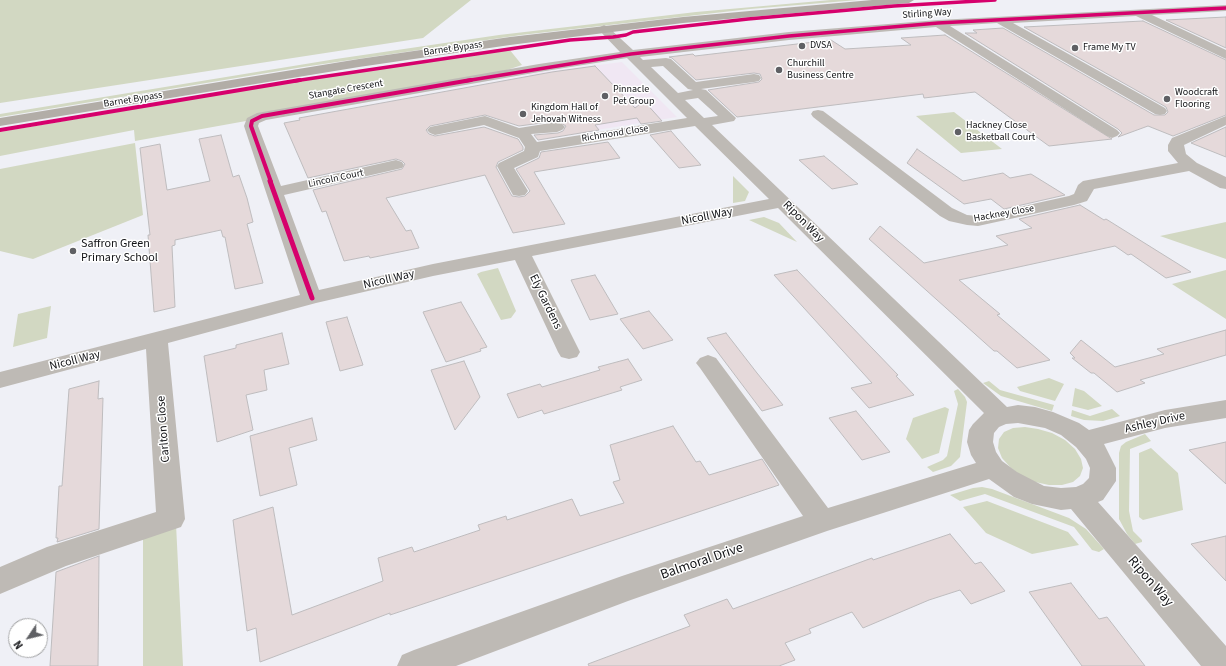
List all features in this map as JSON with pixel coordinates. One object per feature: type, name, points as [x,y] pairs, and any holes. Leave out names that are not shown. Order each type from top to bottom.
[{"type":"highway","name":"Barnet Bypass","points":[[0,122],[352,64],[604,29],[764,12],[909,0]]},
{"type":"highway","name":"Barnet Bypass","points":[[232,72],[507,30],[749,3]]},
{"type":"street","name":"Stirling Way","points":[[636,60],[795,36],[827,28],[1052,16],[1140,8],[1159,11],[1226,8]]},
{"type":"street","points":[[1140,8],[1226,55]]},
{"type":"street","points":[[1159,11],[1193,26]]},
{"type":"street","points":[[1052,16],[1072,27]]},
{"type":"street","points":[[998,19],[1160,111]]},
{"type":"street","points":[[938,23],[1112,133]]},
{"type":"street","points":[[784,28],[795,36]]},
{"type":"street","points":[[768,29],[827,28],[843,44]]},
{"type":"street","name":"Ripon Way","points":[[604,29],[783,202],[925,343],[1002,416]]},
{"type":"street","name":"Stangate Crescent","points":[[312,298],[251,126],[252,121],[256,118],[270,114],[543,67],[598,59],[636,60]]},
{"type":"street","points":[[636,60],[666,62],[693,86],[754,78]]},
{"type":"street","points":[[630,122],[729,118],[701,93],[674,97]]},
{"type":"street","name":"Hackney Close","points":[[818,114],[946,212],[955,217],[967,220],[978,221],[1074,200],[1080,198],[1084,189],[1089,185],[1191,166]]},
{"type":"street","name":"Richmond Close","points":[[533,146],[696,119]]},
{"type":"street","points":[[435,130],[486,120],[524,135],[533,146],[532,154],[505,166],[519,191]]},
{"type":"street","points":[[1226,120],[1177,141],[1176,145],[1176,152],[1191,166],[1226,184]]},
{"type":"street","points":[[519,134],[528,130],[557,127]]},
{"type":"street","name":"Lincoln Court","points":[[275,192],[396,165]]},
{"type":"street","name":"Nicoll Way","points":[[0,380],[157,340],[312,298],[433,270],[783,202]]},
{"type":"street","name":"Ely Gardens","points":[[521,253],[569,352]]},
{"type":"street","name":"Carlton Close","points":[[0,581],[56,556],[171,519],[157,340]]},
{"type":"street","points":[[708,362],[822,521]]},
{"type":"street","name":"Ashley Drive","points":[[1085,440],[1165,419],[1226,409]]},
{"type":"street","points":[[1018,414],[1035,416],[1053,421],[1070,429],[1085,440],[1097,454],[1103,468],[1102,482],[1092,492],[1078,498],[1061,499],[1042,496],[1007,480],[993,468],[984,455],[980,442],[982,430],[990,422],[1002,416],[1018,414]]},
{"type":"street","name":"Balmoral Drive","points":[[414,666],[622,590],[822,521],[993,468]]},
{"type":"street","name":"Ripon Way","points":[[1078,498],[1222,666]]},
{"type":"shaded area","points":[[622,62],[677,117],[572,134],[528,74]]},
{"type":"green space","points":[[0,0],[471,0],[423,38],[0,103]]},
{"type":"green space","points":[[831,0],[858,0],[750,9],[521,35],[303,67],[0,117],[0,114],[336,59],[499,35],[696,12]]},
{"type":"green space","points":[[509,49],[522,65],[504,71],[252,117],[246,121],[135,141],[134,130],[0,156],[0,132],[322,77]]},
{"type":"green space","name":"Hackney Close Basketball Court","points":[[954,112],[1002,149],[961,153],[916,116]]},
{"type":"green space","points":[[135,143],[143,215],[33,259],[0,251],[0,169]]},
{"type":"green space","points":[[733,176],[749,192],[745,201],[733,203]]},
{"type":"green space","points":[[764,217],[779,223],[797,242],[749,220]]},
{"type":"green space","points":[[1226,222],[1226,259],[1160,236]]},
{"type":"green space","points":[[498,268],[516,311],[511,318],[501,320],[477,274]]},
{"type":"green space","points":[[1226,270],[1226,319],[1172,284]]},
{"type":"green space","points":[[51,306],[47,338],[13,347],[18,314]]},
{"type":"green space","points":[[1049,378],[1064,384],[1055,401],[1020,391],[1017,387]]},
{"type":"green space","points":[[989,381],[1000,390],[1054,405],[1052,411],[1001,396],[983,383]]},
{"type":"green space","points":[[1075,388],[1084,391],[1102,406],[1088,410],[1072,406]]},
{"type":"green space","points":[[958,389],[965,397],[967,402],[960,457],[951,466],[933,472],[927,467],[943,460],[947,456],[958,404],[954,391]]},
{"type":"green space","points":[[945,407],[949,409],[939,453],[922,459],[906,439],[913,418]]},
{"type":"green space","points":[[1112,409],[1120,416],[1103,421],[1084,420],[1071,416],[1072,410],[1090,416]]},
{"type":"green space","points":[[1025,427],[1052,433],[1065,440],[1075,449],[1081,459],[1083,468],[1080,476],[1073,482],[1062,485],[1049,485],[1035,482],[1021,476],[1010,467],[1002,458],[998,448],[999,439],[1004,432],[1013,428]]},
{"type":"green space","points":[[1145,434],[1151,441],[1130,449],[1129,511],[1133,531],[1142,540],[1142,542],[1135,544],[1127,534],[1119,519],[1119,453],[1121,446],[1126,442]]},
{"type":"green space","points":[[1151,448],[1178,473],[1183,510],[1143,520],[1139,517],[1139,453]]},
{"type":"green space","points":[[982,487],[992,489],[1069,518],[1086,529],[1104,549],[1099,552],[1092,550],[1074,527],[985,494],[960,501],[950,495],[973,488]]},
{"type":"green space","points":[[987,501],[1068,532],[1079,545],[1032,554],[986,533],[963,507]]},
{"type":"green space","points":[[176,524],[183,666],[143,666],[143,535]]},
{"type":"building","points":[[1226,17],[1226,48],[1166,20]]},
{"type":"building","points":[[1143,21],[1226,60],[1226,115],[1173,136],[1148,126],[1118,137],[1122,133],[1118,129],[965,33],[977,33],[973,30],[1003,28],[1154,115],[1165,115],[1168,112],[1166,107],[1024,27]]},
{"type":"building","points":[[945,35],[1112,139],[1049,146],[975,92],[924,98],[923,94],[737,117],[708,90],[759,82],[762,79],[760,74],[754,73],[696,80],[669,57],[693,54],[695,56],[831,40],[845,49],[911,45],[901,38]]},
{"type":"building","points":[[595,66],[635,108],[644,101],[662,121],[641,124],[637,118],[595,125],[599,130],[538,140],[534,135],[558,133],[563,131],[566,126],[557,121],[519,126],[485,115],[430,126],[426,130],[429,134],[435,136],[484,127],[518,139],[523,147],[523,150],[498,162],[496,167],[512,196],[519,197],[525,196],[530,191],[516,169],[539,158],[541,152],[608,142],[620,158],[534,172],[565,224],[513,233],[485,175],[386,198],[406,231],[411,230],[419,248],[370,258],[369,256],[344,261],[326,211],[322,212],[313,190],[402,169],[405,164],[396,159],[308,178],[284,123],[300,120],[299,118],[552,72]]},
{"type":"building","points":[[1226,127],[1226,157],[1191,143]]},
{"type":"building","points":[[671,131],[701,165],[679,168],[650,135]]},
{"type":"building","points":[[221,135],[233,177],[239,175],[247,198],[253,222],[247,224],[263,283],[235,289],[225,237],[223,237],[221,230],[175,240],[175,245],[172,246],[175,307],[154,312],[148,235],[150,235],[140,148],[160,144],[167,190],[210,181],[199,139]]},
{"type":"building","points":[[917,149],[963,181],[1003,173],[1010,178],[1031,174],[1065,195],[1004,209],[991,199],[964,204],[907,163]]},
{"type":"building","points":[[824,156],[858,184],[832,189],[799,160]]},
{"type":"building","points":[[1080,205],[1104,220],[1106,219],[1191,272],[1166,278],[1131,254],[1128,255],[1115,246],[959,280],[1000,314],[997,315],[1050,360],[1017,368],[997,351],[994,351],[869,239],[880,226],[924,263],[1008,245],[996,236],[1032,228],[1019,219]]},
{"type":"building","points":[[797,270],[898,375],[896,376],[914,395],[869,408],[851,388],[872,383],[774,275]]},
{"type":"building","points":[[595,275],[618,314],[590,320],[571,280]]},
{"type":"building","points":[[461,302],[487,347],[480,349],[481,351],[446,362],[423,312]]},
{"type":"building","points":[[649,311],[673,340],[643,349],[620,319]]},
{"type":"building","points":[[347,317],[363,365],[340,371],[326,322]]},
{"type":"building","points":[[1226,330],[1226,355],[1140,380],[1145,383],[1117,392],[1094,373],[1091,373],[1072,358],[1075,358],[1070,353],[1081,340],[1115,367],[1164,354],[1157,349]]},
{"type":"building","points":[[282,333],[289,364],[264,370],[267,390],[246,395],[253,430],[217,442],[204,356],[236,348],[236,345]]},
{"type":"building","points":[[726,333],[783,405],[762,411],[707,338]]},
{"type":"building","points":[[628,359],[642,380],[620,387],[622,390],[544,414],[542,410],[518,418],[507,394],[540,384],[542,387],[600,370],[598,367]]},
{"type":"building","points":[[464,361],[480,397],[455,430],[431,370]]},
{"type":"building","points":[[99,381],[98,399],[103,398],[99,529],[57,542],[59,486],[62,486],[69,389]]},
{"type":"building","points":[[856,411],[890,452],[862,460],[829,418]]},
{"type":"building","points":[[312,418],[317,440],[289,448],[297,485],[260,496],[250,436]]},
{"type":"building","points":[[673,426],[696,462],[700,461],[709,475],[762,459],[779,485],[390,615],[390,613],[260,662],[256,628],[247,631],[233,520],[273,507],[292,615],[383,581],[378,558],[412,547],[414,552],[480,530],[478,525],[506,516],[507,520],[572,499],[580,516],[624,503],[613,482],[620,480],[610,445]]},
{"type":"building","points":[[1226,442],[1226,484],[1189,450]]},
{"type":"building","points":[[950,534],[975,564],[981,562],[1005,591],[971,604],[960,590],[929,600],[863,628],[852,612],[809,629],[811,633],[785,643],[795,660],[779,666],[589,666],[588,664],[690,626],[684,615],[727,599],[733,609],[872,558],[873,560]]},
{"type":"building","points":[[1226,536],[1226,581],[1191,544]]},
{"type":"building","points":[[99,556],[98,666],[50,666],[56,572]]},
{"type":"building","points":[[1071,583],[1099,619],[1107,617],[1145,666],[1082,666],[1029,592]]},
{"type":"cycle path","points":[[0,130],[335,74],[570,40],[613,37],[626,35],[633,32],[748,19],[894,6],[995,0]]},
{"type":"cycle path","points":[[312,298],[251,126],[252,121],[262,116],[539,68],[631,54],[789,36],[938,23],[1226,8]]},
{"type":"place","name":"DVSA","points":[[802,46]]},
{"type":"place","name":"Frame My TV","points":[[1075,48]]},
{"type":"place","name":"Churchill Business Centre","points":[[779,70]]},
{"type":"place","name":"Pinnacle Pet Group","points":[[605,96]]},
{"type":"place","name":"Woodcraft Flooring","points":[[1167,99]]},
{"type":"place","name":"Kingdom Hall of Jehovah Witness","points":[[523,114]]},
{"type":"place","name":"Hackney Close Basketball Court","points":[[958,132]]},
{"type":"place","name":"Saffron Green Primary School","points":[[73,251]]}]
